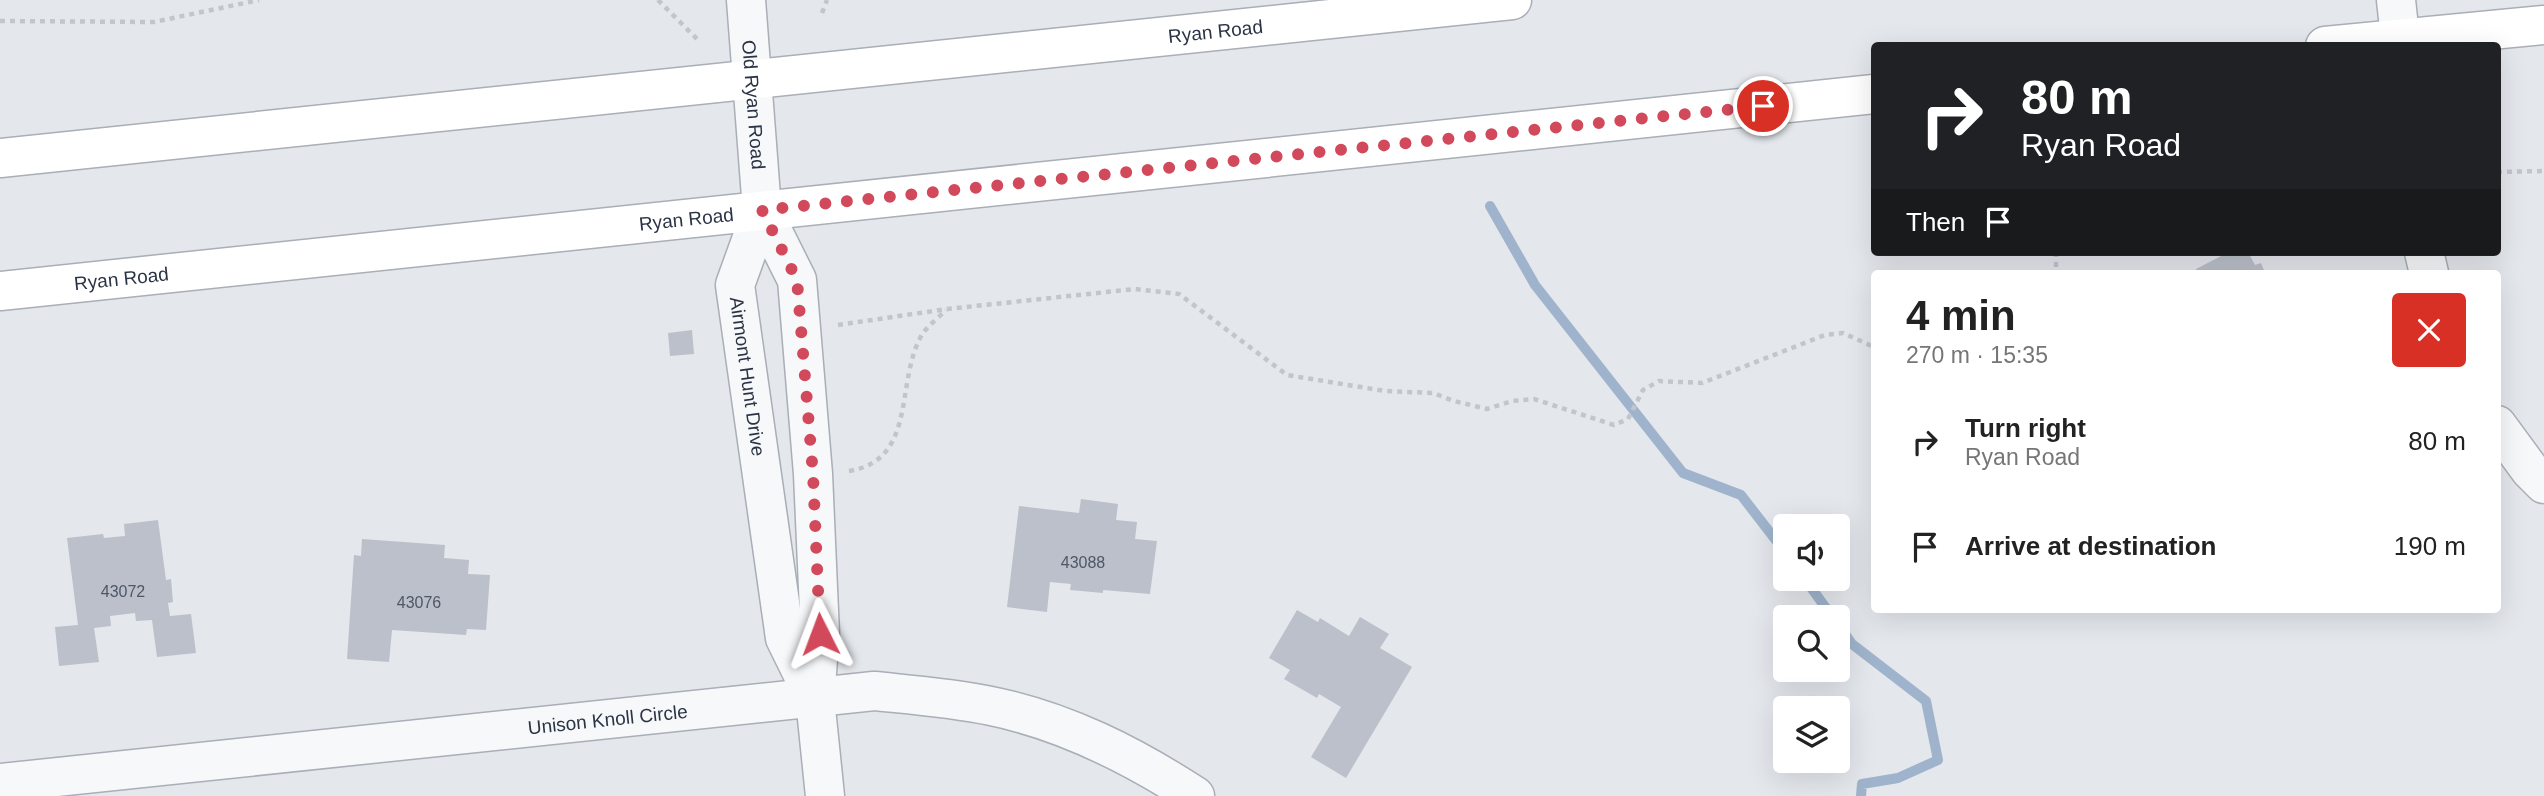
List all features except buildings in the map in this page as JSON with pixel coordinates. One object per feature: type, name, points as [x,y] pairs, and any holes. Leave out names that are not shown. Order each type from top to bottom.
[{"type":"main road","name":"Ryan Road","points":[[0,158],[1512,0]]},
{"type":"main road","points":[[2400,41],[2544,25]]},
{"type":"main road","name":"Ryan Road","points":[[0,291],[1871,94]]},
{"type":"street","name":"Old Ryan Road","points":[[746,0],[762,210]]},
{"type":"street","points":[[2396,0],[2400,41]]},
{"type":"street","name":"Airmont Hunt Drive","points":[[762,210],[736,285],[785,638],[815,699]]},
{"type":"street","name":"Airmont Hunt Drive","points":[[762,210],[797,280],[813,474],[820,634],[815,699],[825,796]]},
{"type":"street","points":[[2501,430],[2530,470],[2544,484]]},
{"type":"street","name":"Unison Knoll Circle","points":[[17,787],[874,691],[992,706],[1050,722],[1105,744],[1158,772],[1195,796]]},
{"type":"path","points":[[0,22],[154,22],[259,0]]},
{"type":"path","points":[[659,0],[699,41]]},
{"type":"path","points":[[822,13],[827,0]]},
{"type":"path","points":[[2501,172],[2544,170]]},
{"type":"path","points":[[826,327],[947,309],[1135,289],[1179,294],[1287,375],[1385,391],[1433,393],[1487,409],[1511,401],[1534,399],[1614,425],[1628,419],[1643,390],[1659,381],[1702,383],[1825,335],[1843,333],[1871,346]]},
{"type":"path","points":[[839,472],[873,464],[886,455],[897,434],[910,373],[923,333],[947,309]]},
{"type":"waterway","points":[[1490,206],[1535,285],[1683,473],[1741,495],[1773,536]]},
{"type":"waterway","points":[[1814,591],[1824,605]]},
{"type":"waterway","points":[[1850,641],[1926,701],[1938,760],[1898,778],[1862,784],[1861,796]]},
{"type":"route","points":[[820,634],[813,474],[797,280],[762,210],[1763,106]]}]
